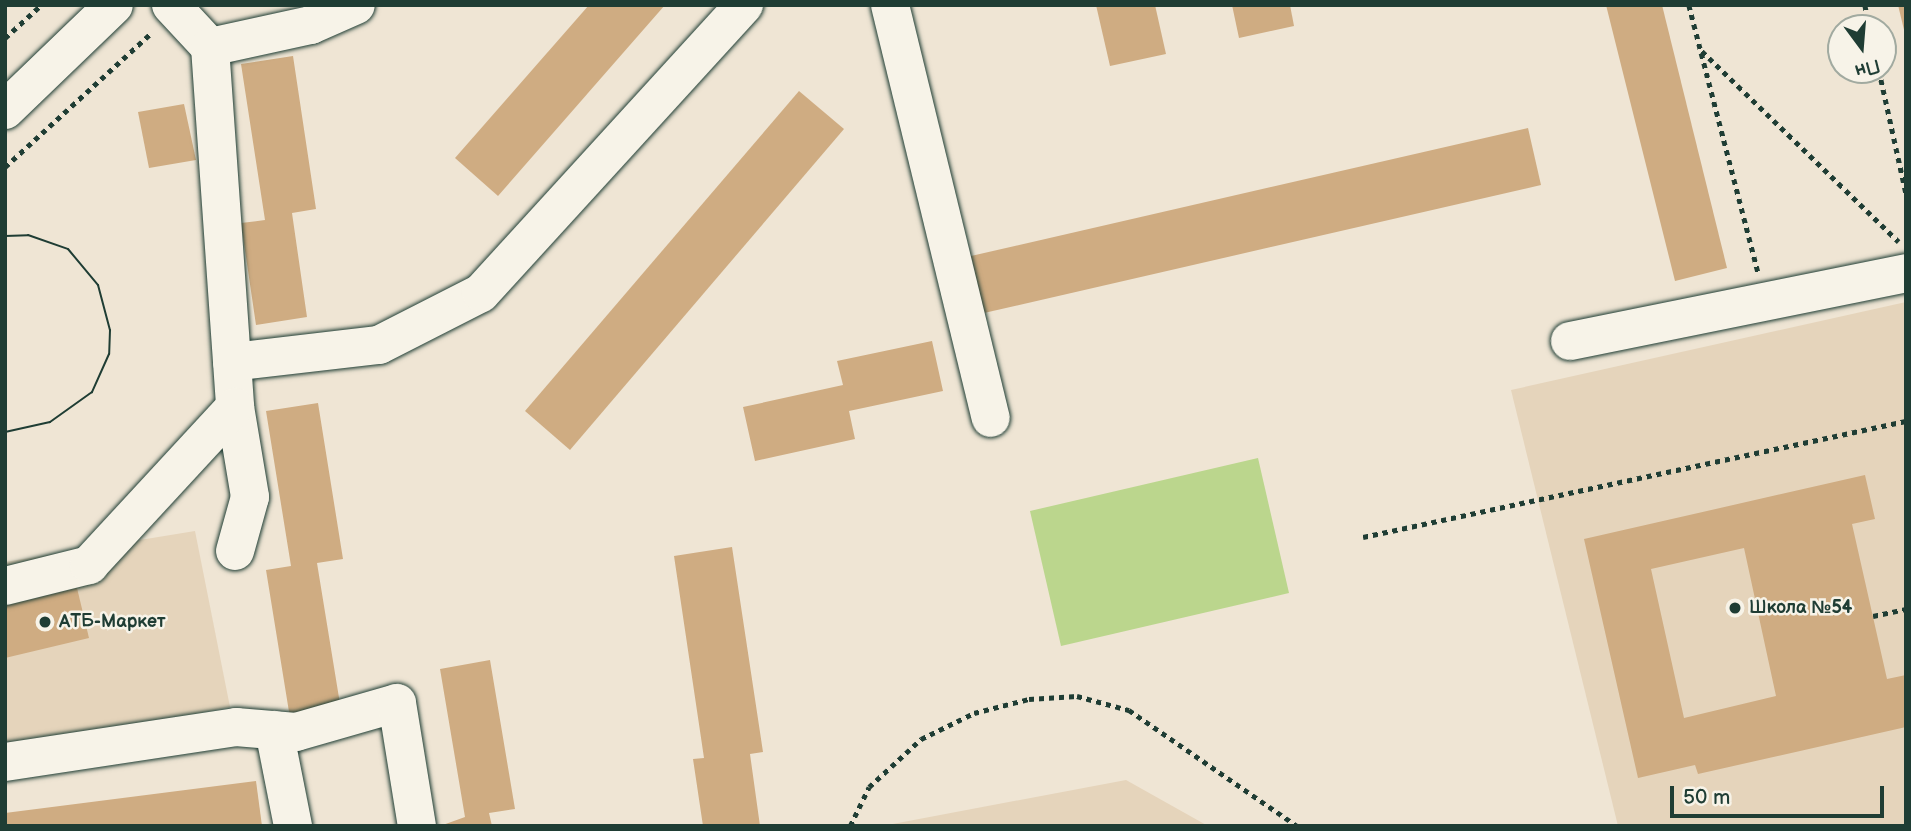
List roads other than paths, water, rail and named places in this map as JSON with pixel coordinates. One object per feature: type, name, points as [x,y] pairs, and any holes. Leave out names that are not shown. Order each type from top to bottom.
[{"type":"main road","points":[[5,110],[114,5]]},
{"type":"main road","points":[[210,47],[311,25],[356,5]]},
{"type":"main road","points":[[232,362],[379,345],[481,293],[744,5]]},
{"type":"main road","points":[[890,5],[990,418]]},
{"type":"main road","points":[[173,7],[210,47],[235,407],[250,497],[235,551]]},
{"type":"main road","points":[[1570,341],[1906,273]]},
{"type":"main road","points":[[5,586],[89,565],[235,407]]},
{"type":"main road","points":[[5,762],[236,727],[274,730],[334,724],[397,703],[416,826]]},
{"type":"main road","points":[[274,730],[293,826]]},
{"type":"tram line","points":[[5,236],[28,235],[68,249],[98,285],[110,330],[109,354],[92,392],[50,422],[5,432]]},
{"type":"place","name":"Школа №54","points":[[1735,608]]},
{"type":"place","name":"АТБ-Маркет","points":[[45,622]]}]
